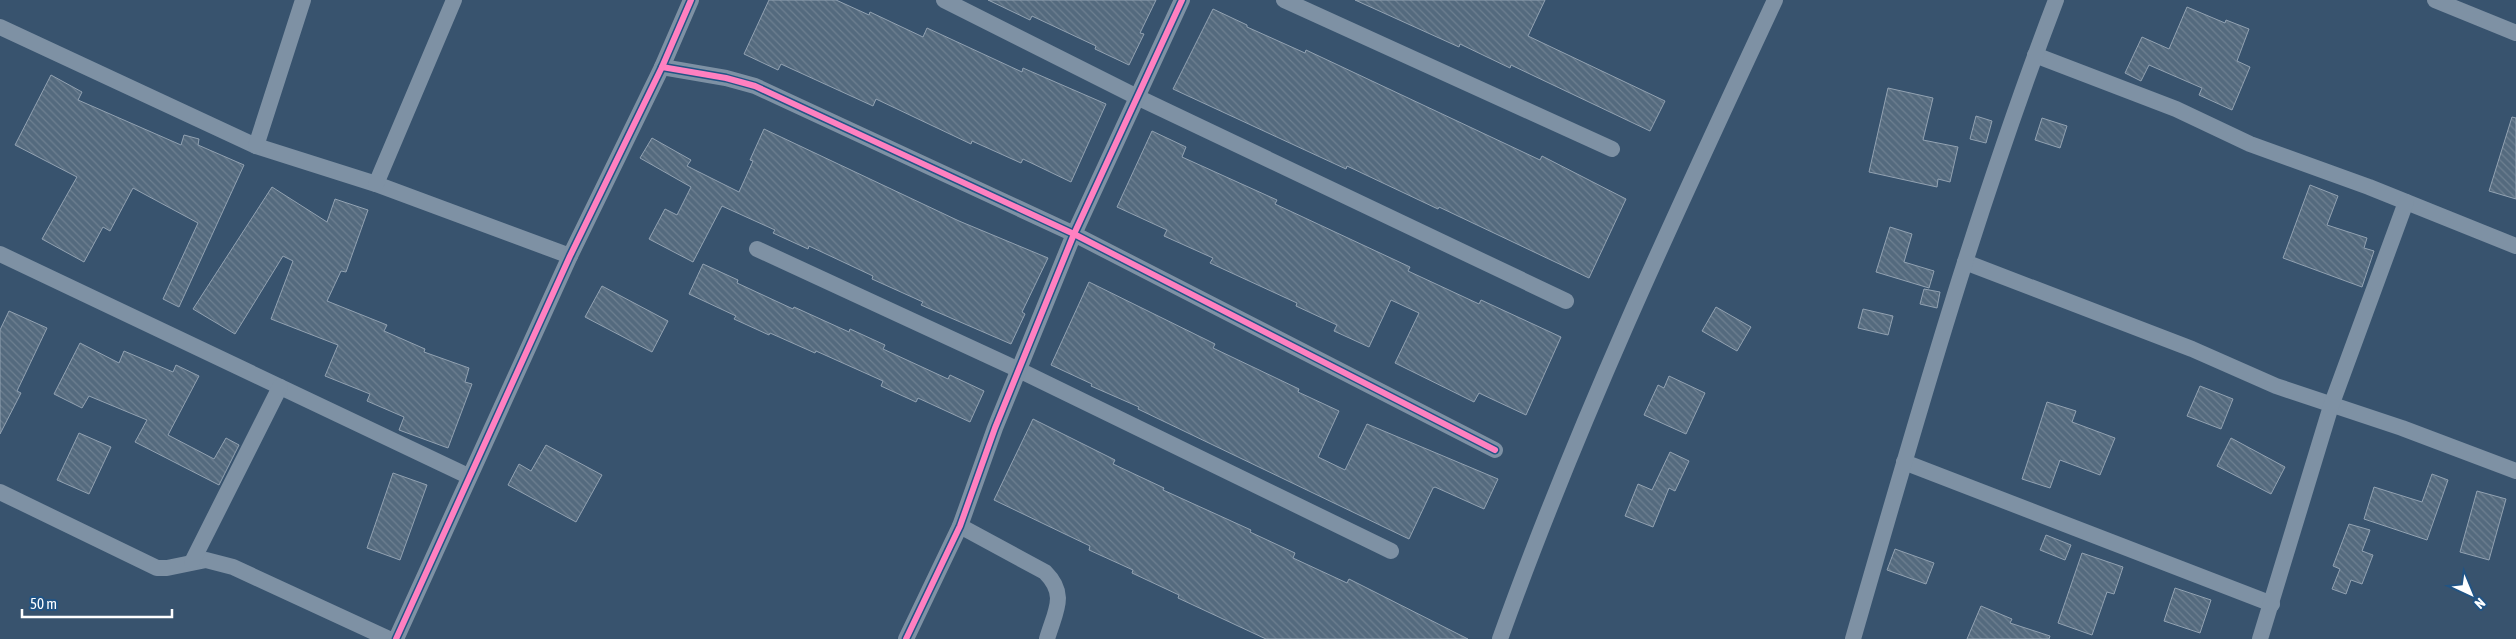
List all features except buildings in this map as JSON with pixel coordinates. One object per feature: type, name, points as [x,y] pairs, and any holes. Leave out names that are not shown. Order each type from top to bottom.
[{"type":"street","points":[[256,146],[303,0]]},
{"type":"street","points":[[376,184],[454,0]]},
{"type":"street","points":[[396,639],[468,476],[570,256],[662,67],[691,0]]},
{"type":"street","points":[[944,0],[1137,97],[1566,301]]},
{"type":"street","points":[[906,639],[960,526],[1018,370],[1074,234],[1182,0]]},
{"type":"street","points":[[1284,0],[1612,149]]},
{"type":"street","points":[[1500,639],[1535,540],[1649,270],[1775,0]]},
{"type":"street","points":[[1853,639],[1904,462],[1965,262],[2035,55],[2056,0]]},
{"type":"street","points":[[2436,0],[2516,33]]},
{"type":"street","points":[[0,27],[256,146],[376,184],[570,256]]},
{"type":"street","points":[[2035,55],[2176,109],[2250,144],[2406,202],[2516,246]]},
{"type":"street","points":[[662,67],[726,78],[755,86],[1074,234],[1496,450]]},
{"type":"street","points":[[2260,639],[2331,406],[2406,202]]},
{"type":"street","points":[[757,249],[1018,370],[1391,551]]},
{"type":"street","points":[[0,254],[468,476]]},
{"type":"street","points":[[1965,262],[2192,349],[2276,386],[2331,406],[2402,428],[2516,471]]},
{"type":"street","points":[[192,562],[280,387]]},
{"type":"street","points":[[1904,462],[2272,604]]},
{"type":"street","points":[[0,492],[157,568],[167,568],[206,560],[233,567],[389,639]]},
{"type":"street","points":[[960,526],[1044,572],[1053,580],[1060,598],[1047,639]]},
{"type":"cycle path","points":[[396,639],[570,256],[662,67],[691,0]]},
{"type":"cycle path","points":[[906,639],[960,526],[995,428],[1074,234],[1182,0]]},
{"type":"cycle path","points":[[662,67],[726,78],[755,86],[1074,234],[1495,450]]}]
